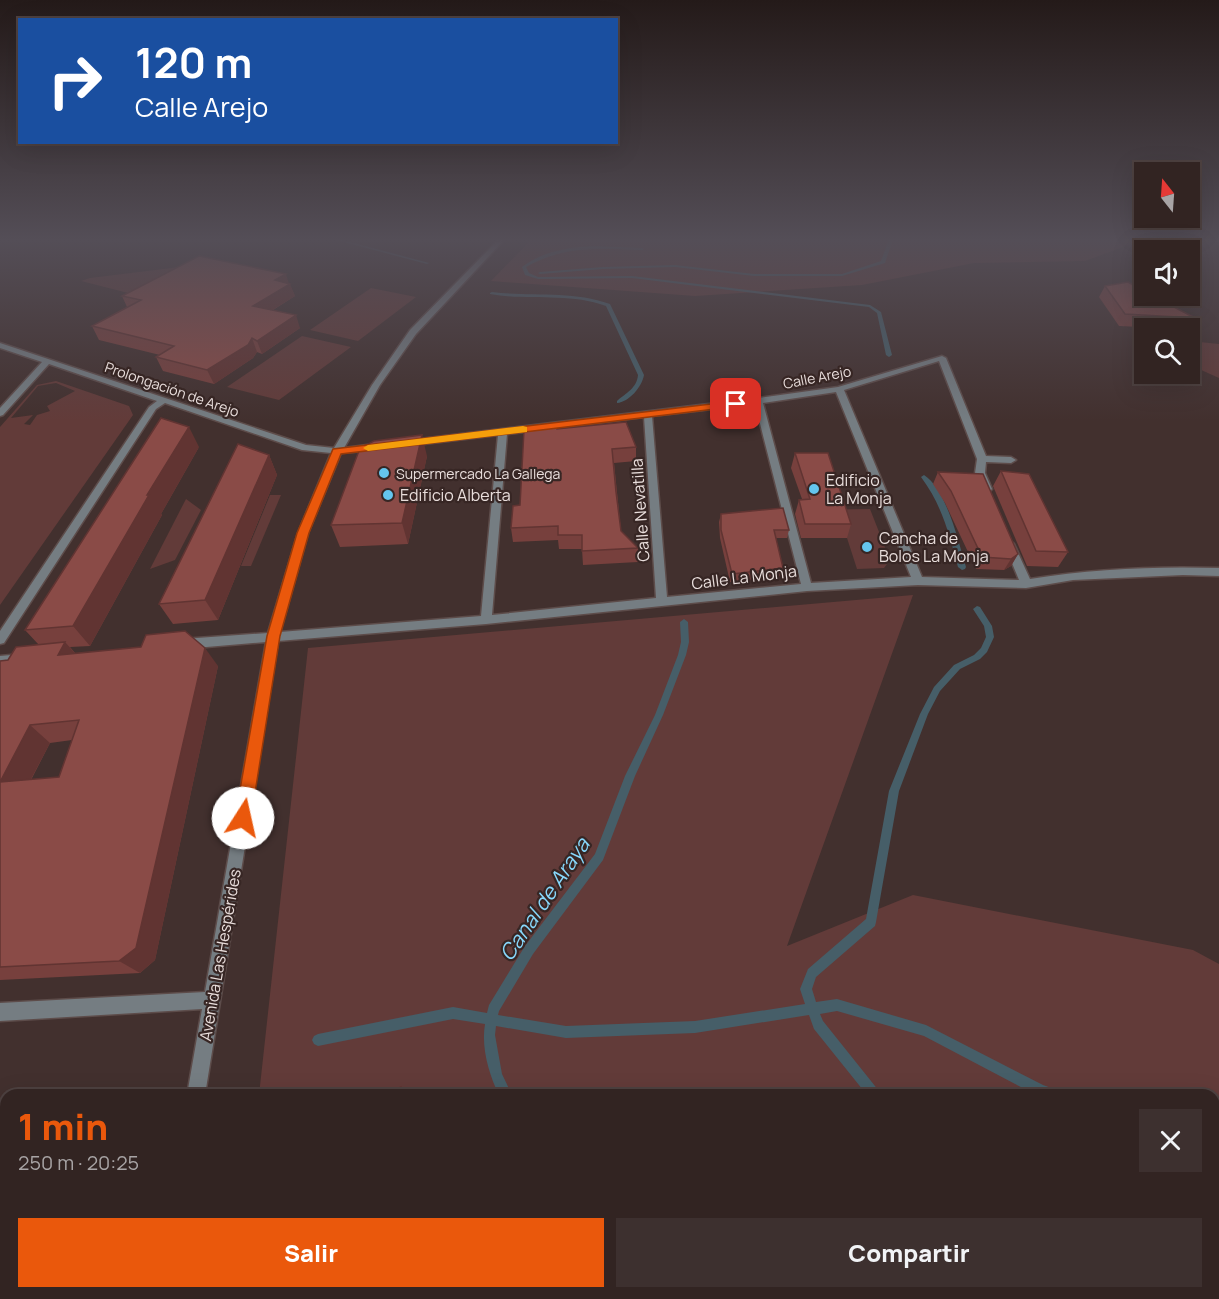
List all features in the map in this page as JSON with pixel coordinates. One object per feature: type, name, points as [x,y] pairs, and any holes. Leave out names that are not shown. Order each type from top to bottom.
[{"type":"street","name":"Avenida Las Hespérides","points":[[197,1089],[273,636],[303,533],[337,452],[376,385],[413,332],[444,300]]},
{"type":"street","name":"Prolongación de Arejo","points":[[0,345],[305,448],[337,452]]},
{"type":"street","name":"Calle Arejo","points":[[395,445],[839,389],[942,358],[982,459]]},
{"type":"street","points":[[0,414],[47,361]]},
{"type":"street","points":[[839,389],[918,581]]},
{"type":"street","points":[[0,640],[153,407],[164,400]]},
{"type":"street","points":[[758,401],[807,587]]},
{"type":"street","name":"Calle Nevatilla","points":[[648,414],[662,603]]},
{"type":"street","points":[[486,620],[503,432]]},
{"type":"street","points":[[337,452],[384,446]]},
{"type":"street","points":[[989,495],[980,473],[982,459],[1011,460]]},
{"type":"street","points":[[1003,529],[1026,584]]},
{"type":"street","name":"Calle La Monja","points":[[175,645],[486,620],[807,587],[918,581],[1026,584],[1073,576],[1183,571],[1219,572]]},
{"type":"street","points":[[0,661],[32,658]]},
{"type":"street","points":[[0,1012],[212,1000]]},
{"type":"shaded area","points":[[354,300],[413,300],[358,341],[310,330]]},
{"type":"shaded area","points":[[302,336],[351,347],[279,400],[227,387]]},
{"type":"shaded area","points":[[1200,342],[1219,344],[1219,378],[1200,369]]},
{"type":"shaded area","points":[[56,381],[129,406],[133,415],[0,605],[0,427],[37,385]],"holes":[[[56,383],[75,391],[47,406],[50,411],[37,415],[30,425],[24,424],[33,415],[11,418],[38,386]]]},
{"type":"shaded area","points":[[270,495],[281,495],[251,566],[241,566]]},
{"type":"shaded area","points":[[186,499],[201,510],[175,560],[150,569]]},
{"type":"shaded area","name":"Cancha de Bolos La Monja","points":[[870,509],[890,560],[884,568],[857,569],[847,538],[812,538],[804,510]]},
{"type":"shaded area","points":[[913,595],[787,946],[913,895],[1193,950],[1219,964],[1219,1089],[260,1089],[308,648]]},
{"type":"building","points":[[139,300],[264,300],[253,306],[296,315],[257,341],[252,338],[248,345],[207,370],[156,357],[174,346],[92,326],[141,300]]},
{"type":"building","points":[[1115,300],[1134,300],[1134,306],[1172,306],[1195,318],[1125,314]]},
{"type":"building","points":[[161,418],[189,427],[147,495],[149,495],[73,626],[25,630]]},
{"type":"building","points":[[626,422],[636,447],[612,449],[616,492],[621,531],[638,548],[582,551],[582,535],[558,535],[558,526],[511,528],[513,506],[520,505],[524,430]]},
{"type":"building","points":[[422,435],[402,523],[331,525],[360,448],[374,441]]},
{"type":"building","points":[[238,444],[269,455],[205,600],[159,604]]},
{"type":"building","points":[[795,453],[828,453],[851,524],[805,524],[799,500],[810,499]]},
{"type":"building","points":[[1001,471],[1029,474],[1068,552],[1036,551]]},
{"type":"building","points":[[938,472],[983,474],[1018,554],[1011,559],[982,557],[951,491]]},
{"type":"building","points":[[783,508],[789,530],[774,530],[783,568],[732,574],[721,530],[721,514]]},
{"type":"building","points":[[185,631],[205,648],[136,948],[119,961],[0,967],[0,661],[8,660],[16,647],[65,642],[58,655],[141,647],[146,635]],"holes":[[[79,720],[59,777],[0,782],[30,725]]]},
{"type":"waterway","name":"Canal de Araya","points":[[592,300],[608,305],[641,375],[637,387],[619,402]]},
{"type":"waterway","points":[[818,300],[870,306],[879,312],[889,355]]},
{"type":"waterway","points":[[924,477],[932,486],[943,508],[962,567]]},
{"type":"waterway","points":[[813,1009],[806,989],[812,973],[871,922],[894,791],[924,714],[937,689],[957,667],[977,657],[984,650],[990,637],[988,626],[977,609]]},
{"type":"waterway","name":"Canal de Araya","points":[[491,1019],[493,1009],[529,950],[599,857],[630,776],[659,715],[682,655],[685,642],[684,622]]},
{"type":"waterway","points":[[813,1009],[837,1005],[926,1031],[1037,1089]]},
{"type":"waterway","points":[[491,1019],[566,1032],[695,1027],[813,1009]]},
{"type":"waterway","points":[[813,1009],[818,1025],[870,1089]]},
{"type":"waterway","points":[[318,1040],[453,1013],[491,1019]]},
{"type":"waterway","name":"Canal de Araya","points":[[491,1019],[489,1035],[496,1075],[503,1089]]},
{"type":"slow traffic","points":[[368,448],[523,429]]},
{"type":"place","name":"Supermercado La Gallega","points":[[384,473]]},
{"type":"place","name":"Edificio La Monja","points":[[814,489]]},
{"type":"place","name":"Edificio Alberta","points":[[388,495]]},
{"type":"place","name":"Cancha de Bolos La Monja","points":[[867,547]]},
{"type":"route","points":[[243,818],[273,636],[303,533],[337,452],[736,404]]}]
